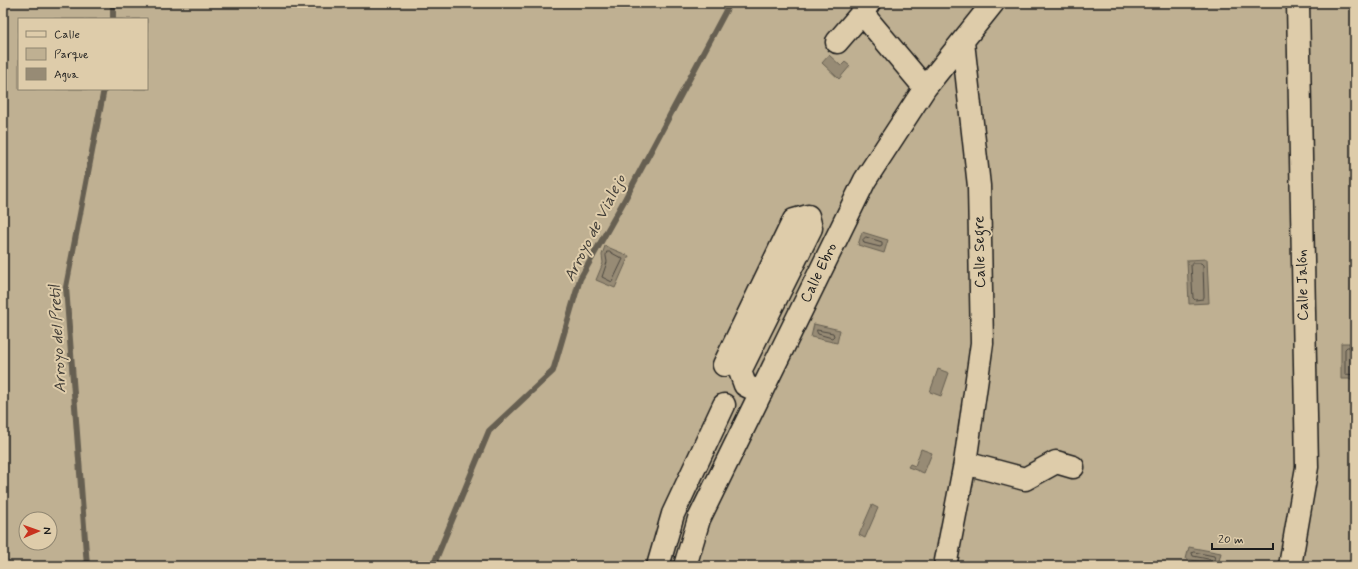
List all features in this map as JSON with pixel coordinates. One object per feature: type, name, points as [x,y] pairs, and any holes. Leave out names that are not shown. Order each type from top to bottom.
[{"type":"street","name":"Calle Ebro","points":[[685,566],[699,519],[865,180],[925,88],[993,3]]},
{"type":"street","name":"Calle Jalón","points":[[1290,566],[1307,467],[1298,3]]},
{"type":"street","points":[[837,42],[866,8],[925,88]]},
{"type":"street","name":"Calle Segre","points":[[945,566],[965,463],[982,343],[979,186],[963,42]]},
{"type":"street","points":[[724,365],[794,220],[808,216],[811,228],[740,371],[745,384],[761,393]]},
{"type":"street","points":[[658,566],[673,514],[724,405]]},
{"type":"street","points":[[965,463],[1025,479],[1056,462],[1073,467]]},
{"type":"green space","points":[[3,3],[1355,3],[1355,566],[3,566]]},
{"type":"water","points":[[829,55],[841,66],[845,62],[850,66],[839,79],[822,63]]},
{"type":"water","points":[[862,232],[888,240],[884,253],[858,245]]},
{"type":"water","points":[[605,246],[629,256],[615,288],[596,280],[603,263],[602,255]]},
{"type":"water","points":[[1207,259],[1209,303],[1189,304],[1187,260]]},
{"type":"water","points":[[814,324],[840,330],[837,343],[811,337]]},
{"type":"water","points":[[1341,343],[1355,343],[1355,379],[1341,379]]},
{"type":"water","points":[[938,369],[949,373],[941,396],[930,392]]},
{"type":"water","points":[[921,449],[932,453],[924,473],[908,467],[910,464],[915,466]]},
{"type":"water","points":[[872,505],[878,508],[865,538],[859,535]]},
{"type":"water","points":[[1189,547],[1221,553],[1218,565],[1186,559]]},
{"type":"waterway","name":"Arroyo del Pretil","points":[[113,3],[113,18]]},
{"type":"waterway","name":"Arroyo de Vialejo","points":[[433,566],[489,431],[553,371],[580,279],[624,201],[730,3]]},
{"type":"waterway","name":"Arroyo del Pretil","points":[[87,566],[66,287],[104,90]]}]
